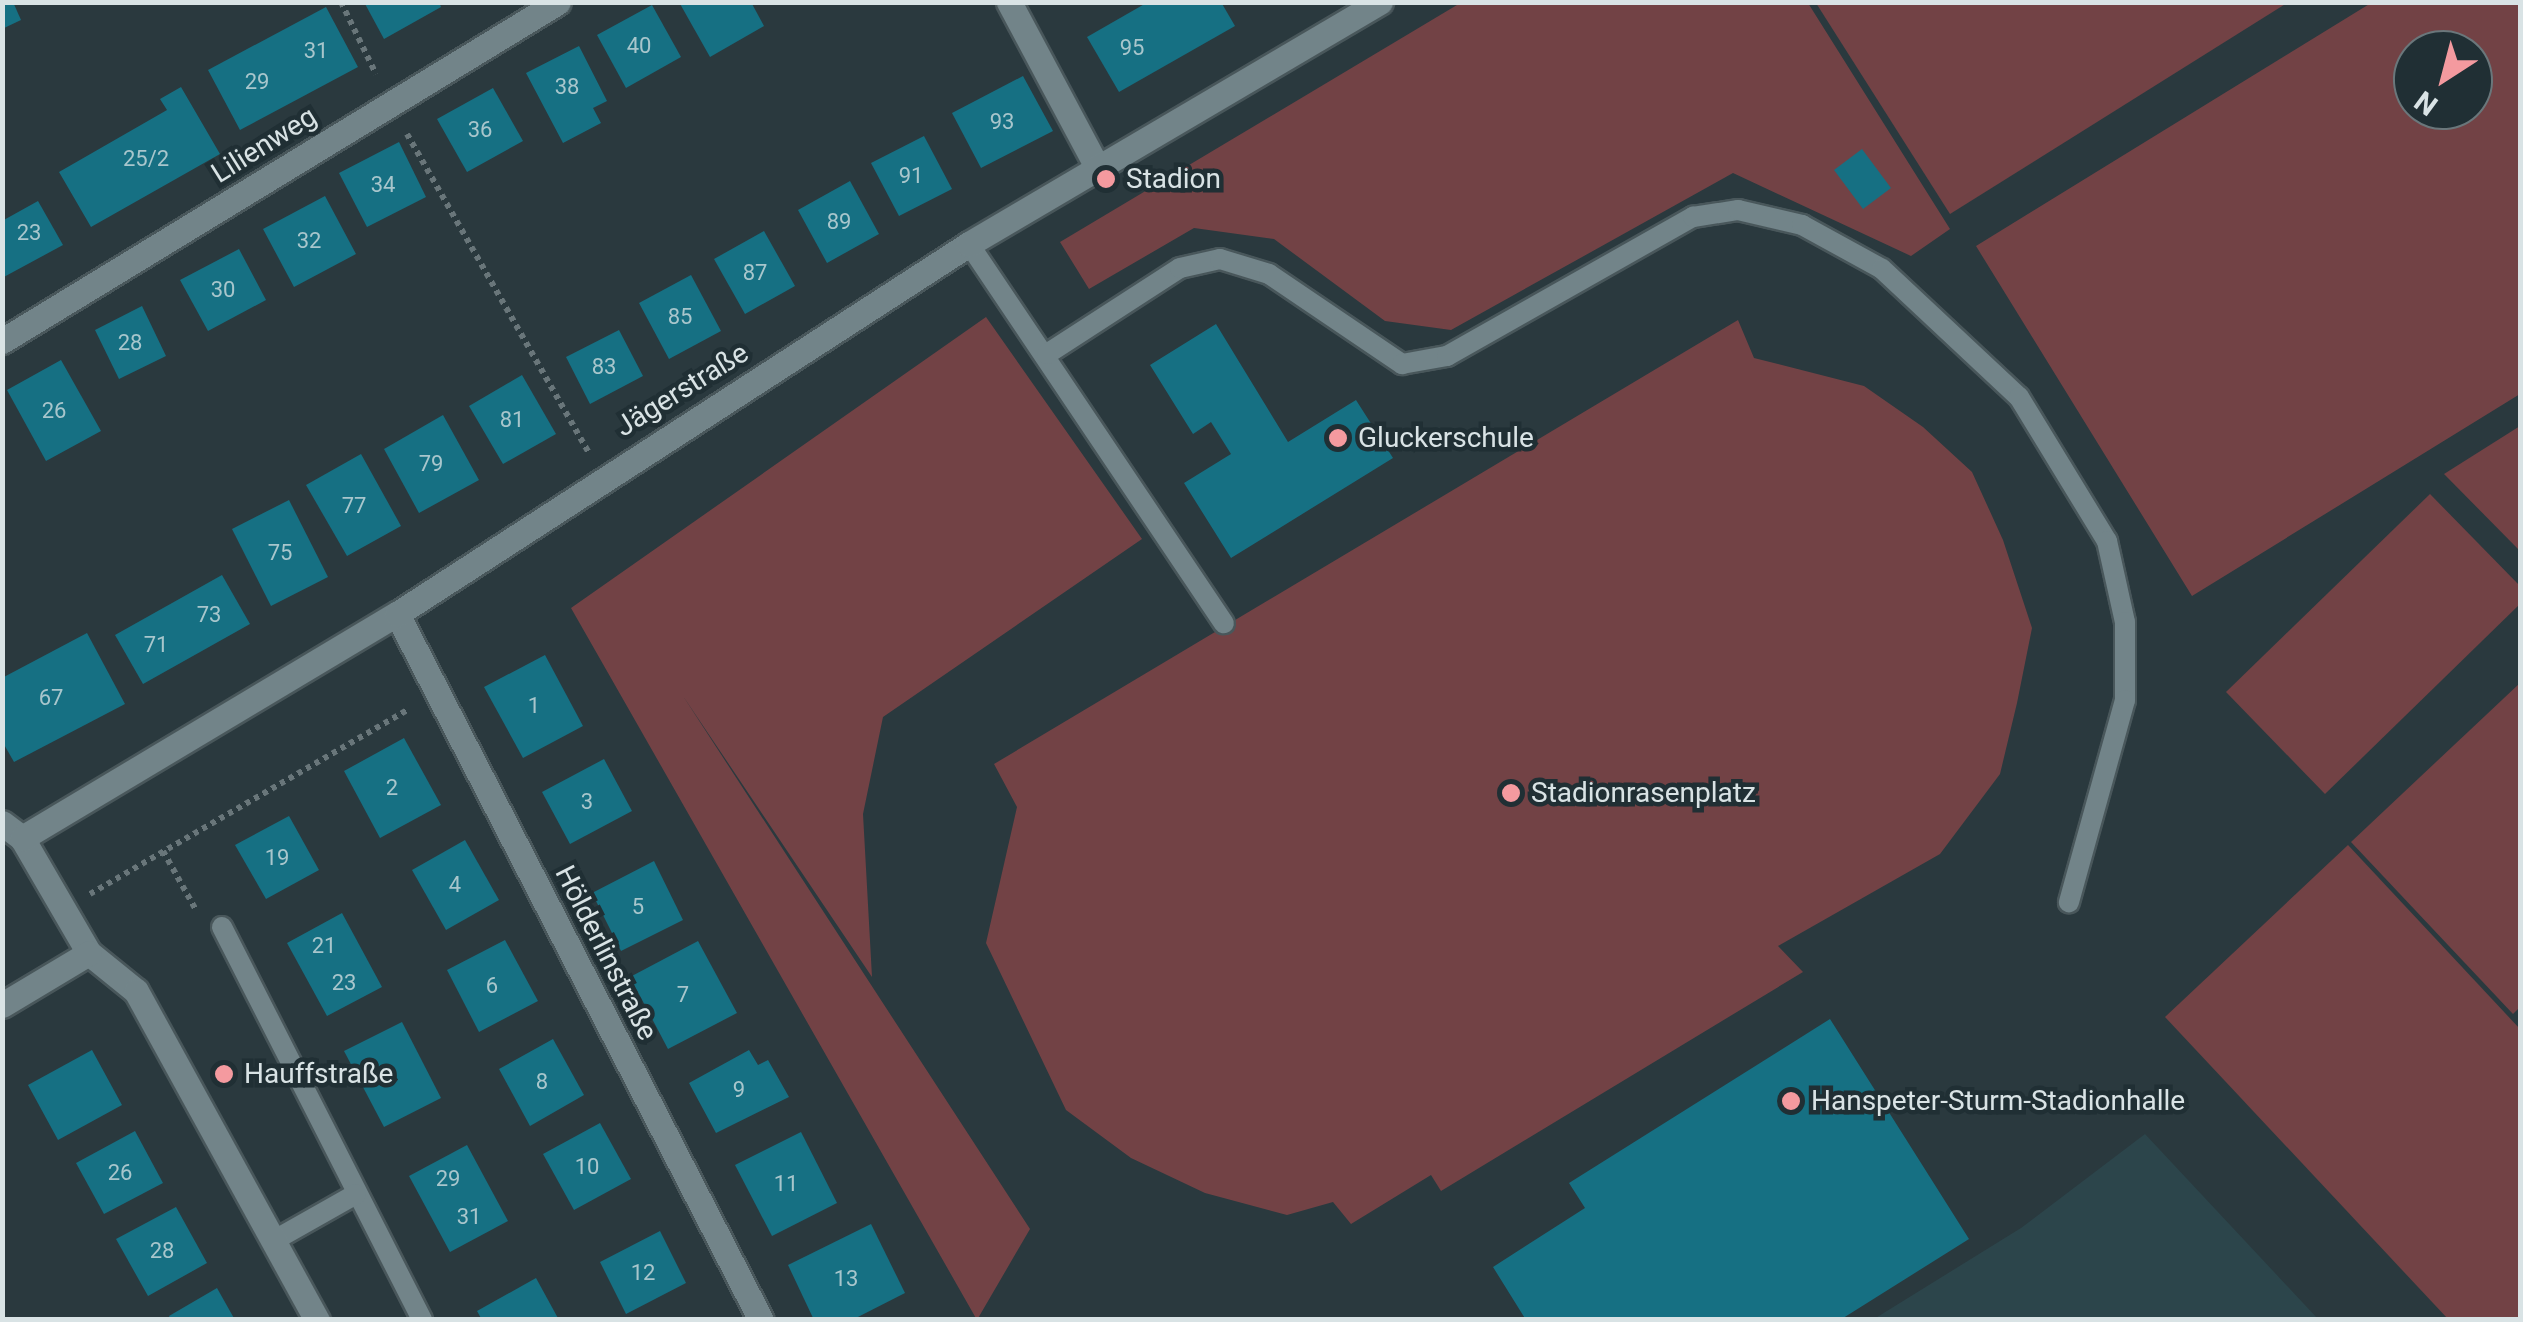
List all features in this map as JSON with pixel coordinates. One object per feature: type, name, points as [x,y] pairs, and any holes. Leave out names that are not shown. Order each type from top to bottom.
[{"type":"street","name":"Lilienweg","points":[[2,341],[558,2]]},
{"type":"street","points":[[1009,2],[1098,170]]},
{"type":"street","name":"Jägerstraße","points":[[12,831],[398,614],[602,476],[969,244],[1380,2]]},
{"type":"street","name":"Hölderlinstraße","points":[[398,614],[762,1320]]},
{"type":"street","points":[[12,831],[89,953],[136,991],[317,1320]]},
{"type":"street","points":[[2,1005],[89,953]]},
{"type":"lane","points":[[1047,354],[1180,268],[1220,259],[1269,274],[1402,364],[1447,356],[1693,217],[1738,210],[1818,234],[1882,269],[2019,397],[2107,541],[2125,622],[2125,700],[2069,902]]},
{"type":"lane","points":[[969,244],[1047,354],[1224,623]]},
{"type":"lane","points":[[222,927],[422,1320]]},
{"type":"lane","points":[[273,1240],[356,1194]]},
{"type":"path","points":[[341,2],[390,103],[602,476]]},
{"type":"path","points":[[64,910],[439,693]]},
{"type":"path","points":[[163,851],[209,934],[222,927]]},
{"type":"shaded area","points":[[1462,2],[1808,3],[1950,229],[1911,256],[1733,173],[1451,330],[1385,321],[1274,239],[1194,228],[1089,289],[1060,242]]},
{"type":"shaded area","points":[[1816,3],[2287,3],[1950,214]]},
{"type":"shaded area","points":[[2371,3],[2520,3],[2520,394],[2192,596],[1976,246]]},
{"type":"shaded area","points":[[986,317],[1142,539],[883,717],[863,814],[872,977],[683,696],[1030,1229],[977,1320],[571,608]]},
{"type":"shaded area","points":[[1738,320],[1754,358],[1864,386],[1923,427],[1972,472],[2003,540],[2032,628],[2017,703],[2000,774],[1940,854],[1778,946],[1803,972],[1441,1191],[1431,1175],[1351,1224],[1333,1202],[1287,1215],[1205,1193],[1131,1158],[1066,1110],[986,943],[1017,807],[994,764]]},
{"type":"shaded area","points":[[2520,426],[2520,551],[2444,474]]},
{"type":"shaded area","points":[[2430,494],[2520,586],[2520,604],[2325,794],[2226,692]]},
{"type":"shaded area","points":[[2520,683],[2520,1007],[2513,1014],[2351,842]]},
{"type":"shaded area","points":[[2348,845],[2520,1029],[2520,1319],[2448,1319],[2165,1017]]},
{"type":"shaded area","points":[[2145,1134],[2318,1319],[1874,1319],[2021,1228]]},
{"type":"building","points":[[2,2],[13,2],[21,20],[2,29]]},
{"type":"building","points":[[364,2],[439,2],[441,7],[384,39]]},
{"type":"building","points":[[679,2],[751,2],[764,26],[710,57]]},
{"type":"building","points":[[1148,2],[1221,2],[1235,26],[1119,92],[1087,37]]},
{"type":"building","points":[[652,5],[681,57],[626,88],[597,35]]},
{"type":"building","points":[[326,7],[358,67],[240,130],[208,70]]},
{"type":"building","points":[[579,46],[607,101],[593,108],[601,123],[563,143],[526,73]]},
{"type":"building","points":[[1023,76],[1053,131],[981,168],[952,113]]},
{"type":"building","points":[[181,87],[220,154],[91,227],[59,172],[167,110],[160,99]]},
{"type":"building","points":[[493,88],[523,141],[467,172],[437,119]]},
{"type":"building","points":[[924,136],[952,189],[899,216],[871,163]]},
{"type":"building","points":[[399,142],[426,197],[367,227],[339,173]]},
{"type":"building","points":[[1862,149],[1891,188],[1863,209],[1834,170]]},
{"type":"building","points":[[850,181],[879,234],[827,263],[798,210]]},
{"type":"building","points":[[325,196],[356,254],[294,287],[263,229]]},
{"type":"building","points":[[38,201],[63,245],[2,278],[2,221]]},
{"type":"building","points":[[764,231],[795,286],[745,314],[714,259]]},
{"type":"building","points":[[239,249],[266,300],[208,331],[180,280]]},
{"type":"building","points":[[691,275],[721,331],[669,359],[639,303]]},
{"type":"building","points":[[142,306],[166,356],[119,379],[95,330]]},
{"type":"building","name":"Gluckerschule","points":[[1216,324],[1288,442],[1356,400],[1393,458],[1231,558],[1184,483],[1231,454],[1211,422],[1193,434],[1150,365]]},
{"type":"building","points":[[619,330],[643,376],[590,404],[566,357]]},
{"type":"building","points":[[61,360],[101,431],[46,461],[7,390]]},
{"type":"building","points":[[522,375],[556,434],[503,464],[469,406]]},
{"type":"building","points":[[443,415],[479,480],[419,513],[384,449]]},
{"type":"building","points":[[361,454],[401,526],[347,556],[306,485]]},
{"type":"building","points":[[289,500],[328,577],[271,606],[232,529]]},
{"type":"building","points":[[222,575],[250,624],[143,684],[115,635]]},
{"type":"building","points":[[87,633],[125,704],[14,762],[2,741],[2,678]]},
{"type":"building","points":[[545,655],[583,726],[523,758],[484,687]]},
{"type":"building","points":[[404,738],[441,805],[380,838],[344,771]]},
{"type":"building","points":[[604,759],[632,811],[570,844],[542,792]]},
{"type":"building","points":[[289,816],[319,870],[266,899],[235,845]]},
{"type":"building","points":[[465,840],[499,900],[446,930],[412,870]]},
{"type":"building","points":[[654,861],[683,920],[621,951],[592,893]]},
{"type":"building","points":[[342,913],[382,987],[327,1016],[287,943]]},
{"type":"building","points":[[505,940],[538,1001],[479,1032],[447,970]]},
{"type":"building","points":[[698,941],[737,1013],[668,1049],[630,977]]},
{"type":"building","name":"Hanspeter-Sturm-Stadionhalle","points":[[1830,1019],[1969,1239],[1840,1320],[1526,1320],[1493,1267],[1585,1208],[1569,1183]]},
{"type":"building","points":[[402,1022],[441,1098],[384,1127],[344,1051]]},
{"type":"building","points":[[553,1039],[584,1095],[530,1126],[499,1069]]},
{"type":"building","points":[[92,1050],[122,1105],[58,1140],[28,1085]]},
{"type":"building","points":[[749,1050],[758,1065],[768,1060],[789,1097],[716,1133],[689,1083]]},
{"type":"building","points":[[600,1123],[631,1179],[574,1210],[543,1154]]},
{"type":"building","points":[[135,1131],[163,1183],[104,1214],[76,1163]]},
{"type":"building","points":[[801,1132],[837,1203],[772,1236],[735,1165]]},
{"type":"building","points":[[467,1145],[508,1221],[450,1252],[409,1176]]},
{"type":"building","points":[[176,1207],[207,1263],[148,1296],[116,1239]]},
{"type":"building","points":[[871,1224],[905,1293],[852,1320],[814,1320],[788,1265]]},
{"type":"building","points":[[660,1231],[686,1283],[626,1314],[600,1262]]},
{"type":"building","points":[[536,1278],[559,1320],[482,1320],[477,1311]]},
{"type":"building","points":[[217,1288],[235,1320],[171,1320],[169,1316]]},
{"type":"place","name":"Stadion","points":[[1106,179]]},
{"type":"place","name":"Gluckerschule","points":[[1338,438]]},
{"type":"place","name":"Stadionrasenplatz","points":[[1511,793]]},
{"type":"place","name":"Hauffstraße","points":[[224,1074]]},
{"type":"place","name":"Hanspeter-Sturm-Stadionhalle","points":[[1791,1101]]}]
